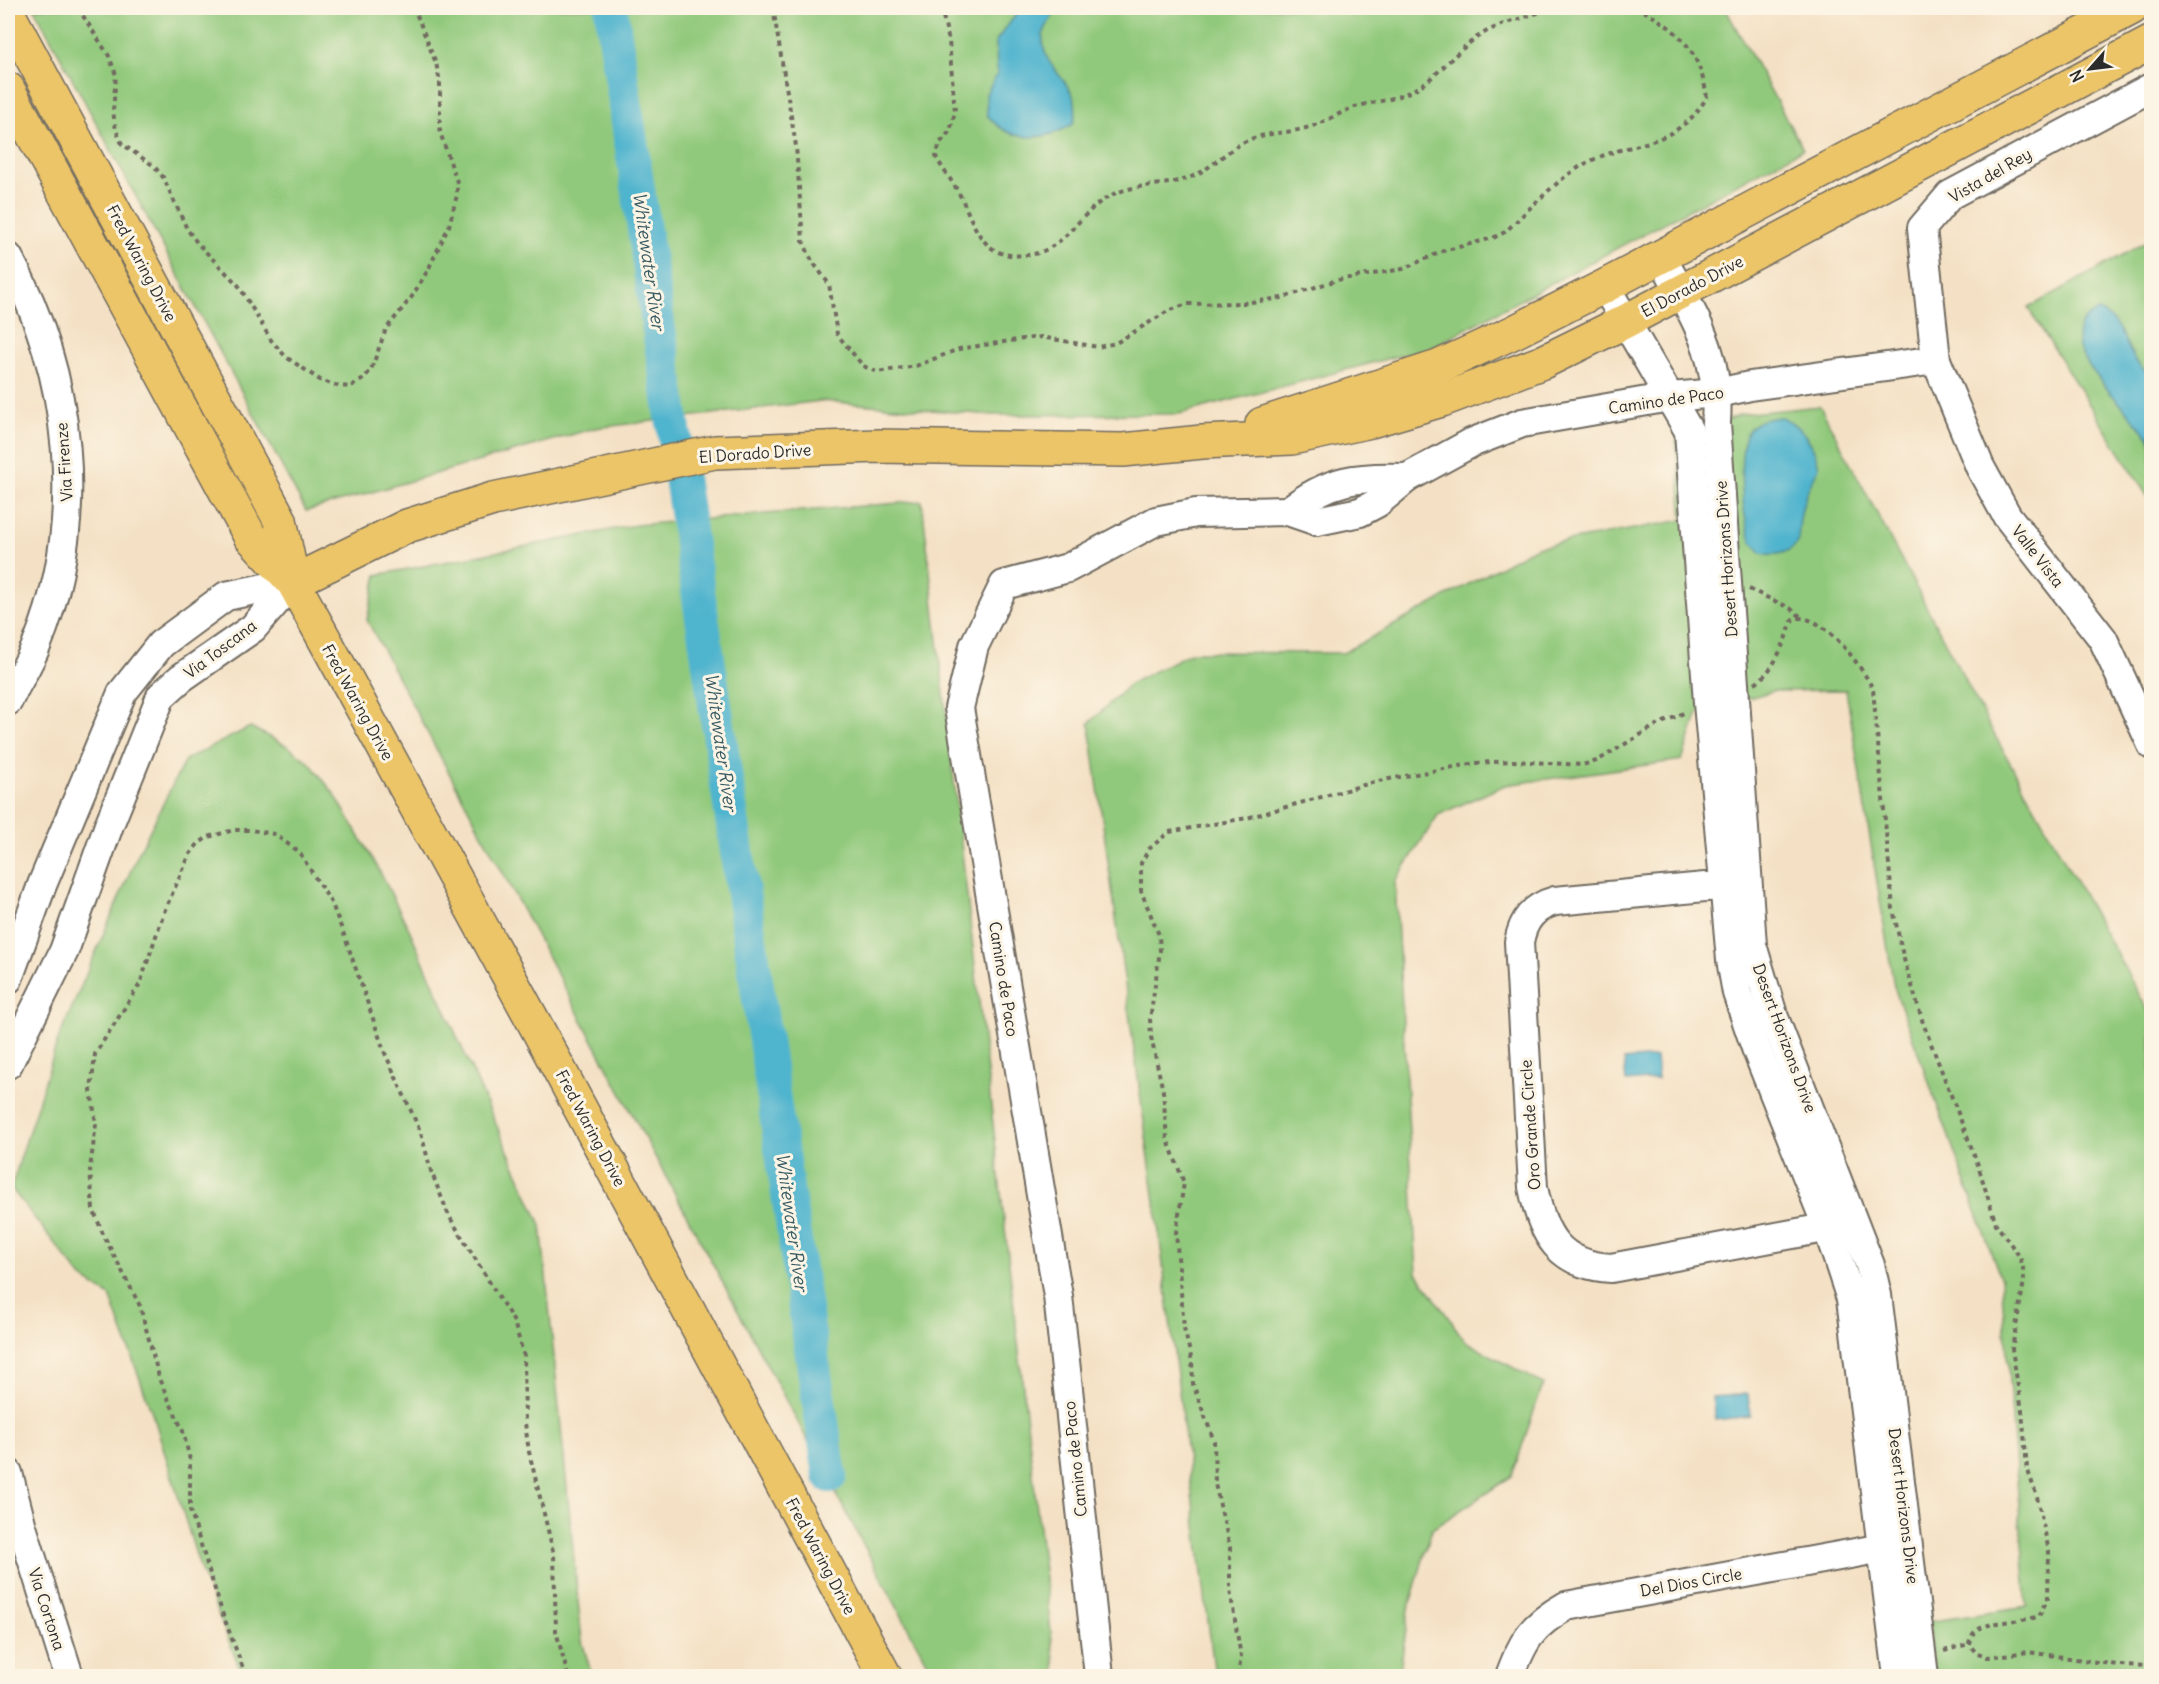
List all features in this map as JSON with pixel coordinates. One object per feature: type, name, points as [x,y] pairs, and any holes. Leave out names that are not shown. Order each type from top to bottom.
[{"type":"main road","name":"El Dorado Drive","points":[[1202,442],[1380,388],[1438,367],[1605,286],[2132,8]]},
{"type":"main road","name":"Fred Waring Drive","points":[[8,13],[280,520],[293,582]]},
{"type":"main road","points":[[2101,24],[2119,59]]},
{"type":"main road","name":"El Dorado Drive","points":[[293,582],[407,526],[493,499],[715,452],[878,446],[1123,450],[1202,442],[1292,438],[1371,421],[1497,381],[1626,321],[2151,42]]},
{"type":"main road","name":"Fred Waring Drive","points":[[8,89],[250,536],[293,582],[537,1028],[885,1677]]},
{"type":"street","name":"Vista del Rey","points":[[1936,360],[1922,228],[1950,195],[2151,87]]},
{"type":"street","name":"Desert Horizons Drive","points":[[1661,256],[1708,342],[1718,393],[1716,423],[1728,584],[1737,993],[1756,1048],[1843,1270],[1856,1323],[1880,1548],[1898,1677]]},
{"type":"street","name":"Via Firenze","points":[[8,257],[25,290],[50,356],[69,475],[67,532],[54,594],[37,645],[8,701]]},
{"type":"street","name":"Desert Horizons Drive","points":[[1605,286],[1689,431],[1735,886],[1760,978],[1854,1217],[1877,1295],[1924,1677]]},
{"type":"street","name":"Camino de Paco","points":[[1099,1677],[1058,1296],[959,708],[974,646],[1004,585],[1068,568],[1156,521],[1196,513],[1288,511],[1310,494],[1353,477],[1407,477],[1471,443],[1522,423],[1670,397],[1718,393],[1750,386],[1936,360]]},
{"type":"street","name":"Valle Vista","points":[[1936,360],[1980,467],[2007,516],[2103,639],[2151,745]]},
{"type":"street","name":"Via Toscana","points":[[8,979],[42,885],[122,693],[161,644],[226,596],[293,582]]},
{"type":"street","name":"Via Toscana","points":[[8,1064],[64,951],[109,825],[160,696],[181,678],[253,628],[293,582]]},
{"type":"street","name":"Oro Grande Circle","points":[[1735,886],[1555,901],[1544,904],[1527,919],[1519,942],[1533,1187],[1538,1213],[1552,1240],[1574,1260],[1596,1267],[1611,1268],[1827,1226],[1854,1217]]},
{"type":"street","name":"Via Cortona","points":[[8,1473],[22,1527],[69,1677]]},
{"type":"street","name":"Del Dios Circle","points":[[1510,1677],[1527,1637],[1538,1623],[1566,1606],[1909,1543]]},
{"type":"path","points":[[78,8],[109,56],[116,75],[113,111],[116,130],[122,144],[154,166],[163,177],[187,229],[198,244],[239,286],[271,340],[286,357],[320,380],[334,386],[349,387],[362,380],[371,370],[386,329],[411,298],[428,270],[448,226],[457,195],[457,182],[440,132],[441,90],[436,63],[414,8]]},
{"type":"path","points":[[773,8],[796,146],[803,241],[812,261],[821,269],[829,284],[837,334],[863,366],[877,372],[892,372],[916,366],[959,349],[1023,339],[1041,337],[1098,347],[1116,343],[1168,311],[1187,304],[1244,303],[1282,298],[1337,280],[1404,269],[1443,251],[1493,238],[1505,232],[1578,168],[1612,152],[1651,144],[1670,136],[1698,114],[1707,97],[1704,76],[1694,52],[1678,33],[1639,8]]},
{"type":"path","points":[[941,8],[949,41],[955,112],[950,131],[940,143],[936,157],[957,189],[972,225],[987,244],[1009,255],[1033,254],[1054,246],[1074,231],[1107,197],[1143,186],[1169,184],[1193,176],[1245,141],[1262,135],[1308,128],[1353,108],[1415,90],[1435,77],[1472,40],[1494,28],[1551,8]]},
{"type":"path","points":[[1728,584],[1752,590],[1790,608],[1801,617],[1814,620],[1839,642],[1864,672],[1874,689],[1893,909],[1903,956],[1923,1023],[1977,1162],[1996,1224],[2020,1257],[2023,1268],[2025,1281],[2012,1349],[2022,1411],[2027,1468],[2037,1497],[2049,1551],[2048,1598],[2039,1616],[2016,1623],[1975,1629],[1970,1636],[1970,1644],[1977,1654],[1988,1657],[2028,1652],[2117,1665],[2151,1666]]},
{"type":"path","points":[[1750,687],[1764,678],[1793,619],[1801,617]]},
{"type":"path","points":[[1238,1677],[1241,1657],[1230,1590],[1230,1547],[1215,1484],[1214,1441],[1196,1396],[1184,1328],[1181,1268],[1176,1233],[1184,1183],[1167,1138],[1163,1091],[1151,1037],[1150,1018],[1160,951],[1159,935],[1141,891],[1141,863],[1149,849],[1168,832],[1247,818],[1378,781],[1476,763],[1513,761],[1582,765],[1597,761],[1645,731],[1687,711]]},
{"type":"path","points":[[243,1677],[243,1668],[223,1615],[190,1510],[190,1460],[183,1431],[160,1381],[140,1306],[107,1243],[93,1209],[90,1169],[96,1124],[91,1090],[92,1064],[95,1054],[140,984],[164,912],[190,854],[198,844],[217,834],[251,830],[274,834],[299,852],[332,904],[384,1051],[421,1133],[431,1171],[449,1216],[514,1322],[524,1356],[525,1423],[529,1452],[554,1555],[556,1631],[568,1677]]},
{"type":"green space","points":[[34,8],[1725,8],[1803,149],[1432,347],[1179,414],[992,415],[821,401],[595,428],[306,511]]},
{"type":"green space","points":[[2151,239],[2151,502],[2028,308]]},
{"type":"green space","points":[[1820,406],[1989,725],[2151,1016],[2151,1676],[1935,1676],[1928,1622],[2027,1607],[2001,1279],[1894,987],[1846,690],[1773,691],[1698,713],[1682,760],[1505,785],[1438,815],[1395,882],[1417,1273],[1465,1341],[1543,1384],[1512,1476],[1432,1529],[1410,1604],[1399,1676],[1215,1676],[1155,1202],[1089,723],[1131,683],[1192,652],[1343,653],[1536,547],[1683,520],[1676,441],[1741,414]]},
{"type":"green space","points":[[922,501],[1056,1676],[934,1676],[367,620],[377,575],[636,525]]},
{"type":"green space","points":[[250,727],[287,746],[309,762],[335,795],[377,866],[409,929],[541,1225],[582,1641],[592,1676],[243,1676],[201,1571],[155,1421],[110,1296],[82,1278],[11,1188],[58,1040],[137,856],[185,760]]},
{"type":"water","points":[[1021,8],[1058,8],[1044,32],[1044,49],[1048,60],[1069,88],[1076,110],[1073,124],[1051,134],[1028,137],[1016,135],[1006,131],[987,115],[986,94],[997,74],[996,41]]},
{"type":"water","points":[[2099,311],[2116,325],[2135,360],[2151,375],[2151,439],[2100,380],[2079,347],[2078,334],[2084,320]]},
{"type":"water","points":[[1782,417],[1797,427],[1807,438],[1819,468],[1803,504],[1798,543],[1785,552],[1767,554],[1761,553],[1752,542],[1748,532],[1743,501],[1743,449],[1746,436],[1754,424],[1765,419]]},
{"type":"water","points":[[1656,1057],[1658,1079],[1626,1082],[1624,1060]]},
{"type":"water","points":[[1748,1394],[1750,1416],[1715,1420],[1712,1397]]},
{"type":"waterway","name":"Whitewater River","points":[[611,8],[830,1476]]}]
